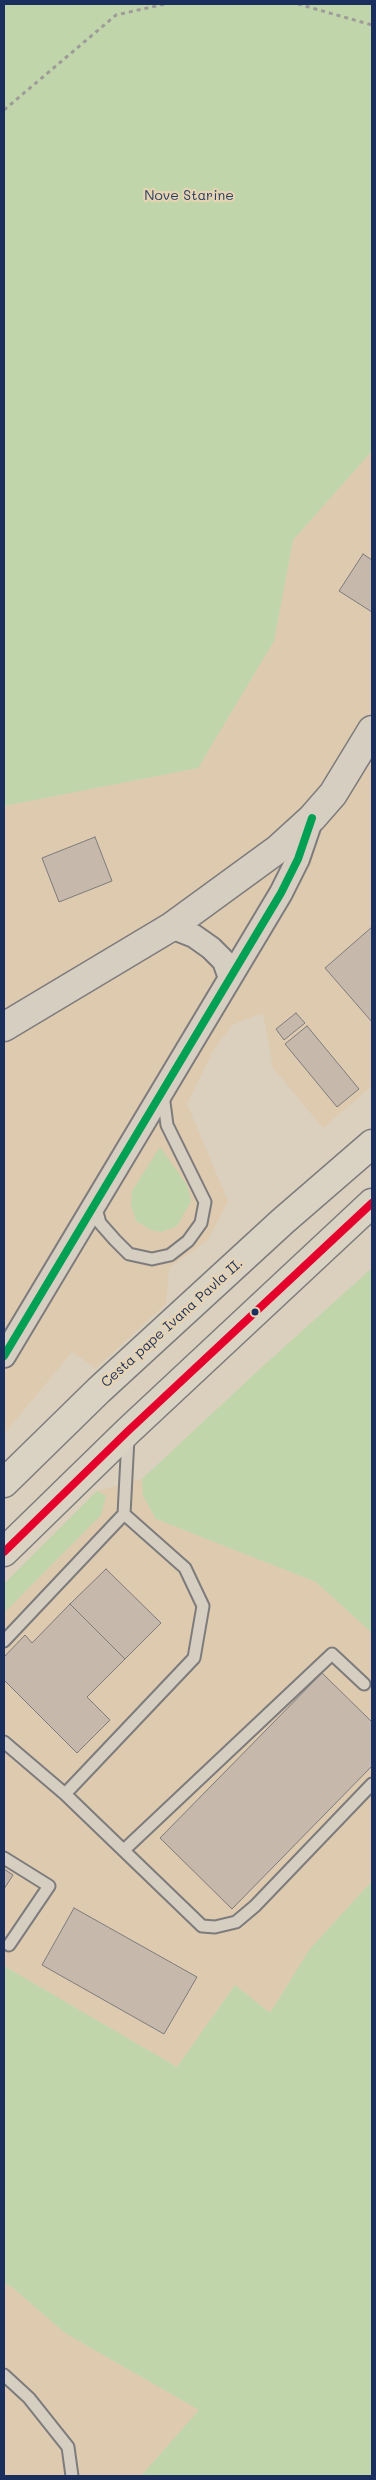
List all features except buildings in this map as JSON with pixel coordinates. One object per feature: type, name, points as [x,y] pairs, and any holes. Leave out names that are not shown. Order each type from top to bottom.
[{"type":"highway","name":"Cesta pape Ivana Pavla II.","points":[[4,1483],[99,1390],[372,1144]]},
{"type":"highway","points":[[4,1552],[128,1431],[369,1206]]},
{"type":"street","points":[[4,1027],[171,927],[272,854],[312,818],[333,794],[372,730]]},
{"type":"street","points":[[4,1356],[230,978],[298,859],[312,818]]},
{"type":"street","points":[[171,927],[194,936],[211,948],[224,961],[230,978]]},
{"type":"lane","points":[[95,1205],[100,1224],[129,1254],[152,1259],[170,1255],[188,1241],[201,1223],[205,1202],[167,1125],[163,1092]]},
{"type":"lane","points":[[4,1641],[124,1514],[128,1431]]},
{"type":"lane","points":[[65,1794],[194,1658],[203,1606],[185,1568],[124,1514]]},
{"type":"lane","points":[[124,1850],[332,1654],[364,1684]]},
{"type":"lane","points":[[4,1742],[65,1794],[202,1926],[215,1927],[236,1922],[255,1906],[372,1784]]},
{"type":"lane","points":[[4,1858],[49,1886],[9,1945]]},
{"type":"lane","points":[[4,2375],[28,2398],[68,2447],[72,2476]]},
{"type":"path","points":[[4,110],[116,16],[165,4]]},
{"type":"path","points":[[298,4],[372,25]]},
{"type":"shaded area","points":[[372,451],[372,1086],[323,1128],[273,1068],[263,1013],[232,1025],[213,1051],[187,1104],[228,1201],[208,1240],[169,1268],[166,1304],[96,1368],[72,1352],[4,1434],[4,806],[198,768],[274,641],[293,540]]},
{"type":"shaded area","points":[[142,1479],[143,1496],[156,1519],[316,1582],[372,1633],[372,1881],[310,1949],[270,2013],[235,1985],[177,2067],[4,1966],[4,1584],[97,1491]]},
{"type":"shaded area","points":[[4,2283],[12,2287],[65,2333],[199,2410],[141,2476],[4,2476]]},
{"type":"green space","name":"Nove Starine","points":[[4,4],[372,4],[372,451],[293,540],[274,641],[198,768],[4,806]]},
{"type":"green space","points":[[160,1147],[187,1185],[191,1201],[177,1226],[161,1232],[151,1230],[136,1221],[131,1205],[132,1191]]},
{"type":"green space","points":[[372,1268],[372,1633],[316,1582],[156,1519],[143,1496],[142,1479]]},
{"type":"green space","points":[[97,1491],[106,1496],[101,1515],[4,1613],[4,1584]]},
{"type":"green space","points":[[372,1881],[372,2476],[141,2476],[199,2410],[65,2333],[12,2287],[4,2283],[4,1966],[177,2067],[235,1985],[270,2013],[310,1949]]},
{"type":"transit line","points":[[4,1356],[281,893],[298,859],[312,818]]},
{"type":"transit line","points":[[4,1552],[128,1431],[372,1203]]}]
